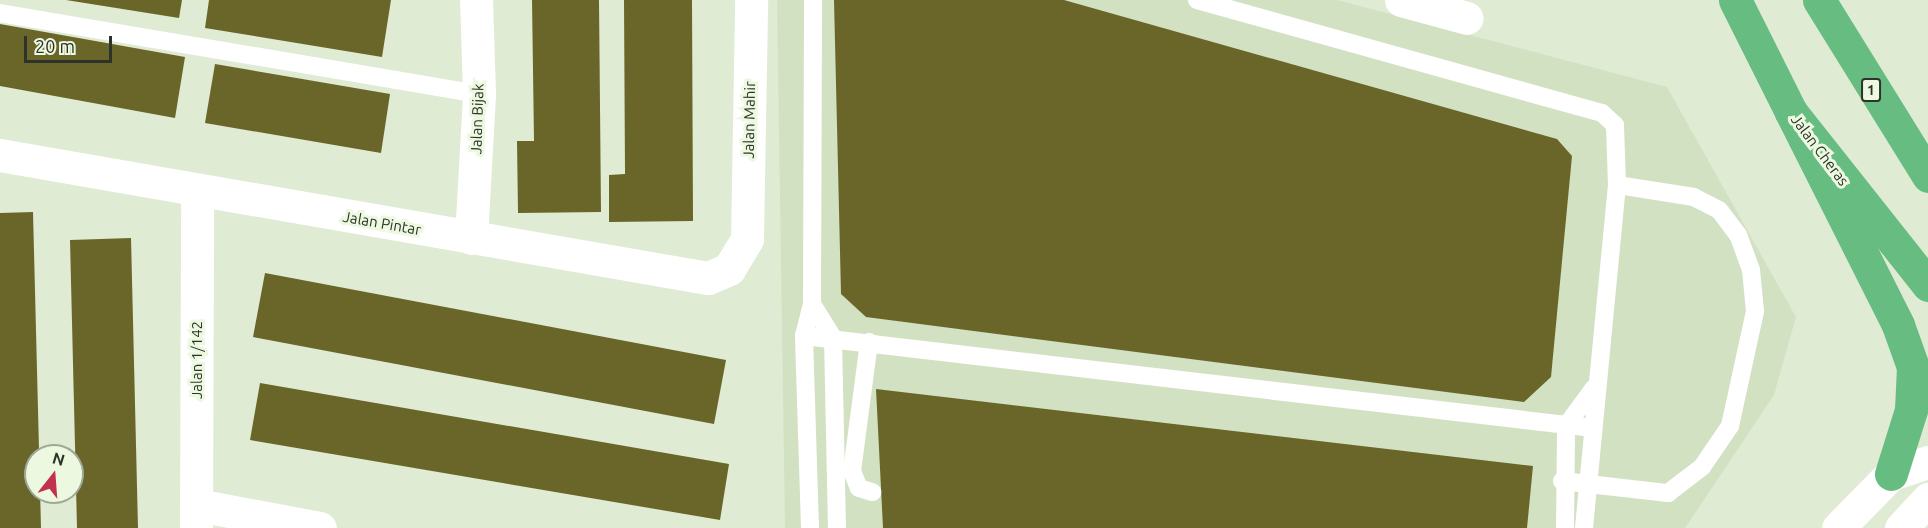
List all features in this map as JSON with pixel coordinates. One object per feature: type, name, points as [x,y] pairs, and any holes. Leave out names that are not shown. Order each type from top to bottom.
[{"type":"highway","name":"Jalan Cheras","points":[[1735,0],[1791,112],[1918,276],[1928,300]]},
{"type":"highway","name":"1","points":[[1819,0],[1928,176]]},
{"type":"highway","points":[[1791,112],[1898,325],[1912,367],[1911,410],[1891,474]]},
{"type":"street","name":"Jalan Bijak","points":[[471,238],[479,94],[476,0]]},
{"type":"street","name":"Jalan Mahir","points":[[747,239],[751,0]]},
{"type":"street","points":[[1401,0],[1467,18]]},
{"type":"street","name":"Jalan Pintar","points":[[0,155],[198,192],[708,278],[729,269],[747,239]]},
{"type":"street","name":"Jalan 1/142","points":[[197,517],[198,192]]},
{"type":"street","points":[[1838,528],[1891,474],[1928,462]]},
{"type":"street","points":[[1901,528],[1928,499]]},
{"type":"street","points":[[197,517],[320,528]]},
{"type":"lane","points":[[810,528],[804,336],[812,304],[813,0]]},
{"type":"lane","points":[[1197,0],[1602,113],[1615,125],[1617,185],[1594,388],[1593,428],[1584,528]]},
{"type":"lane","points":[[0,13],[479,94]]},
{"type":"lane","points":[[1562,481],[1668,493],[1702,467],[1730,426],[1755,311],[1751,270],[1738,235],[1719,210],[1694,196],[1617,185]]},
{"type":"lane","points":[[812,304],[832,338],[837,528]]},
{"type":"lane","points":[[804,336],[1593,428]]},
{"type":"lane","points":[[869,342],[852,471],[860,489],[872,492]]},
{"type":"lane","points":[[1564,528],[1562,481],[1566,426],[1594,388]]},
{"type":"shaded area","points":[[777,0],[1337,0],[1667,87],[1796,317],[1774,395],[1685,528],[785,528]]},
{"type":"building","points":[[66,0],[182,0],[179,18]]},
{"type":"building","points":[[209,0],[391,0],[382,57],[205,28]]},
{"type":"building","points":[[532,0],[599,0],[601,212],[518,213],[517,141],[534,141]]},
{"type":"building","points":[[624,0],[692,0],[693,221],[609,222],[609,175],[625,174]]},
{"type":"building","points":[[834,0],[1064,0],[1557,139],[1572,156],[1551,377],[1524,402],[866,317],[841,294]]},
{"type":"building","points":[[0,24],[185,57],[175,118],[0,86]]},
{"type":"building","points":[[215,64],[390,94],[381,153],[205,123]]},
{"type":"building","points":[[33,212],[39,444],[24,444],[24,504],[40,504],[41,528],[0,528],[0,213]]},
{"type":"building","points":[[131,238],[138,528],[77,528],[76,504],[84,504],[84,444],[75,444],[70,240]]},
{"type":"building","points":[[265,273],[726,360],[714,424],[253,337]]},
{"type":"building","points":[[260,383],[729,464],[720,520],[250,440]]},
{"type":"building","points":[[876,389],[1533,466],[1527,528],[883,528]]}]
